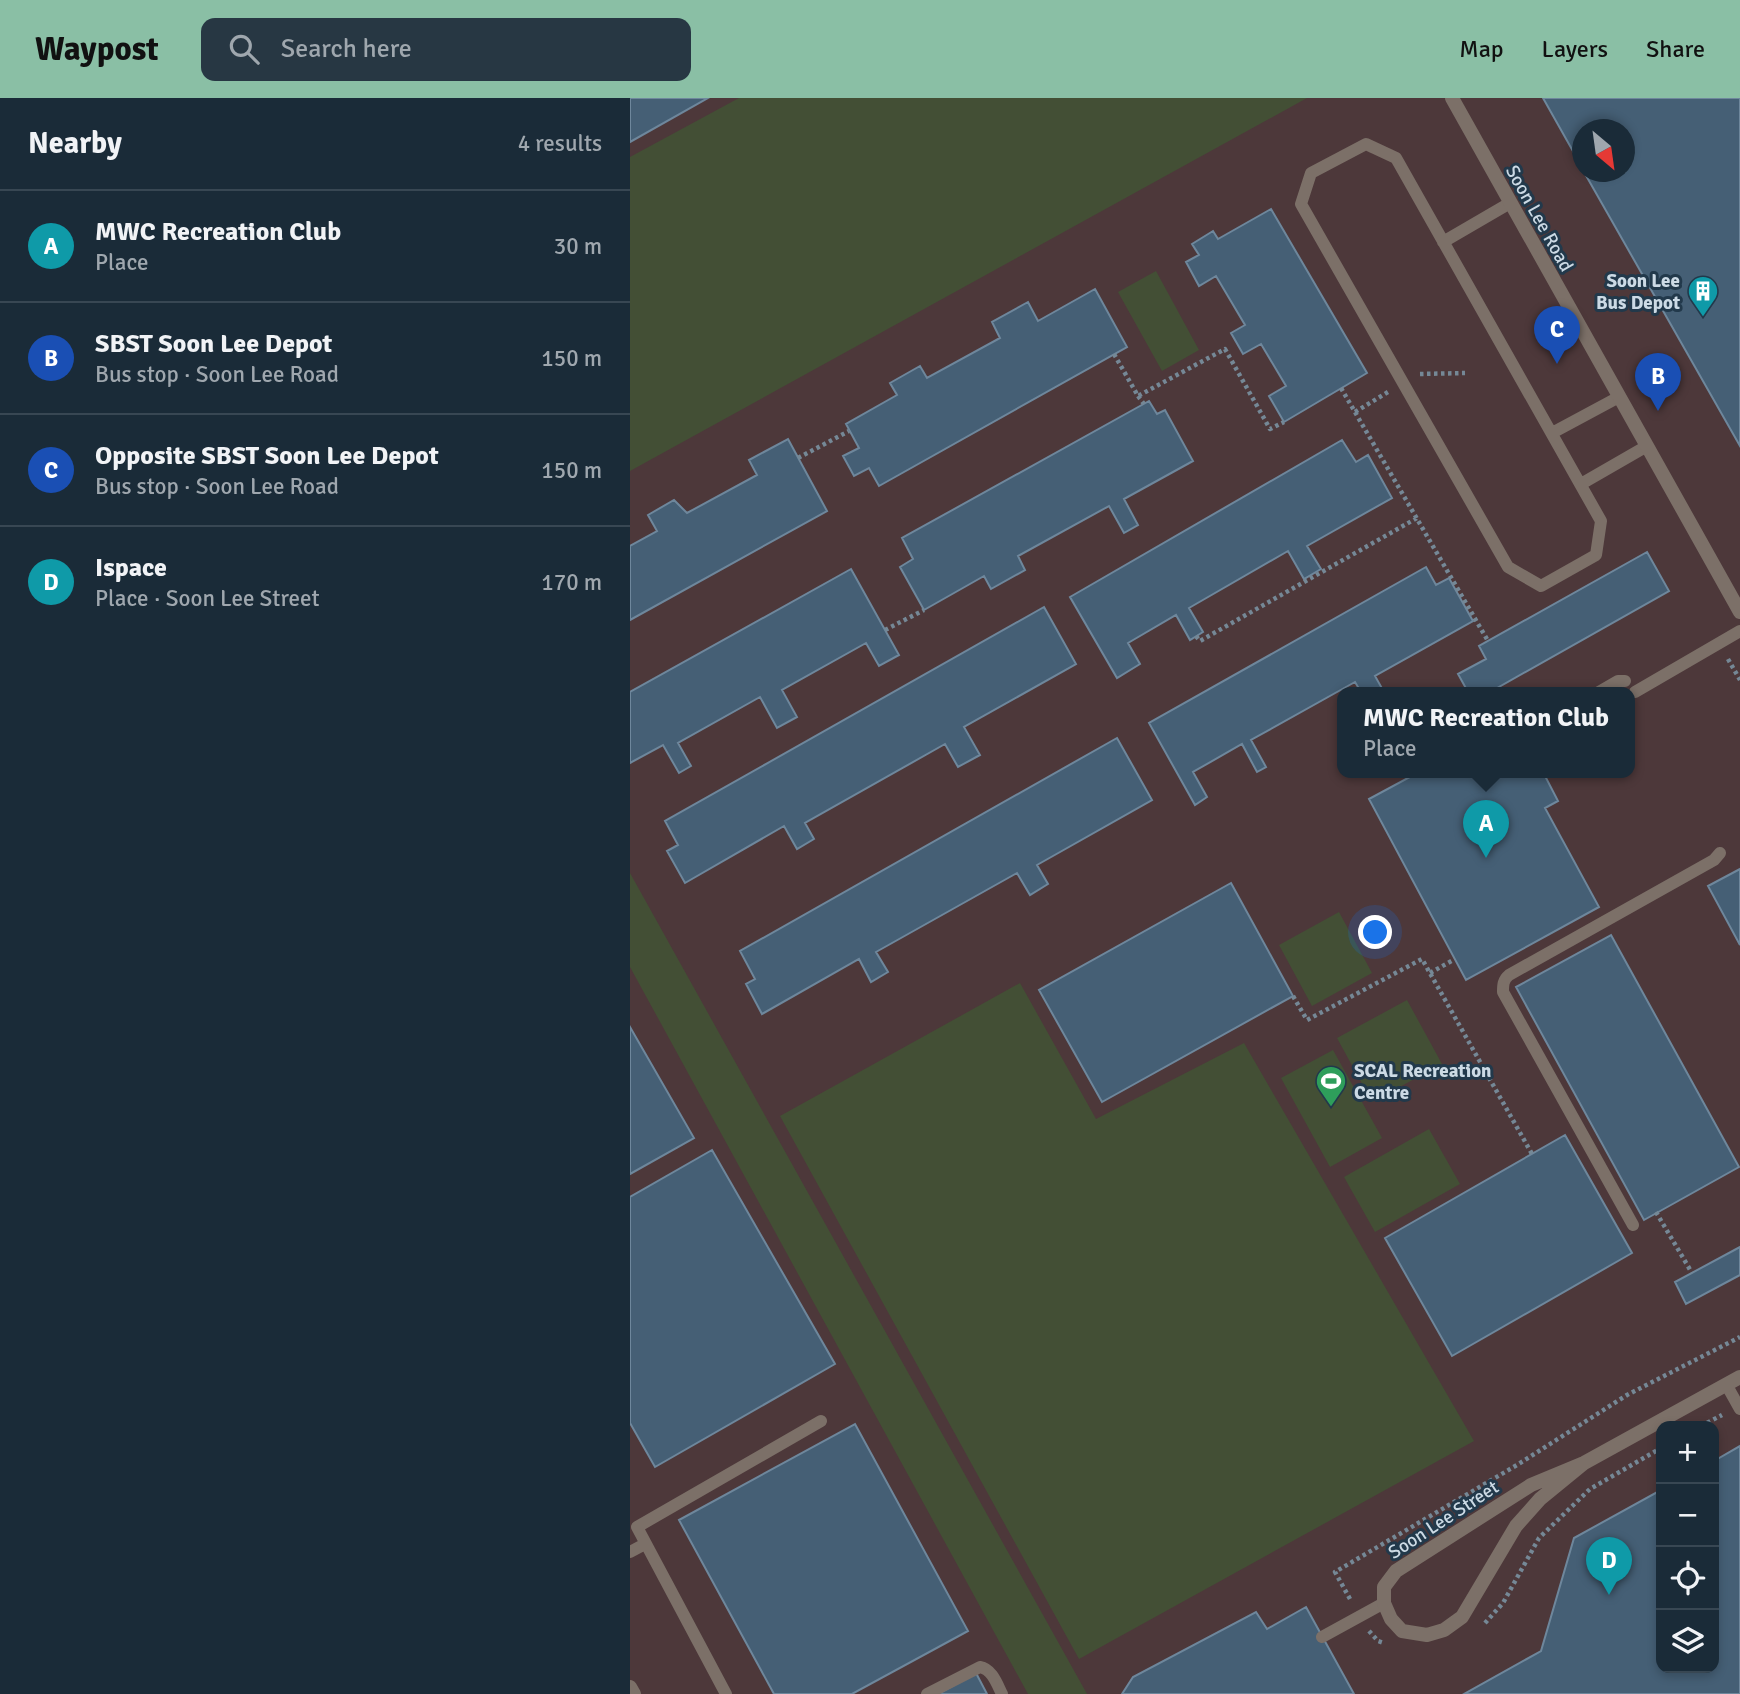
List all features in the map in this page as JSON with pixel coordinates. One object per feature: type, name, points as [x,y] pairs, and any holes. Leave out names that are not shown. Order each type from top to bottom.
[{"type":"street","name":"Soon Lee Road","points":[[1452,98],[1740,612]]},
{"type":"street","name":"Soon Lee Street","points":[[1584,1463],[1540,1499],[1516,1526],[1462,1617],[1444,1630],[1427,1635],[1402,1631],[1391,1619],[1384,1602],[1384,1587],[1396,1571],[1531,1485],[1584,1463],[1740,1377]]},
{"type":"street","points":[[630,1687],[634,1694]]},
{"type":"lane","points":[[1366,144],[1396,158],[1443,242],[1601,521],[1596,555],[1541,586],[1508,567],[1301,204],[1311,173],[1366,144]]},
{"type":"lane","points":[[1443,242],[1510,203]]},
{"type":"lane","points":[[1552,433],[1619,397]]},
{"type":"lane","points":[[1581,484],[1647,446]]},
{"type":"lane","points":[[1635,691],[1740,631]]},
{"type":"lane","points":[[1608,687],[1618,681],[1625,681]]},
{"type":"lane","points":[[1633,1225],[1503,992],[1504,979],[1714,860],[1720,853]]},
{"type":"lane","points":[[1726,1384],[1740,1409]]},
{"type":"lane","points":[[726,1694],[637,1530],[639,1526],[821,1421]]},
{"type":"lane","points":[[630,1552],[645,1544]]},
{"type":"lane","points":[[1322,1637],[1384,1602]]},
{"type":"lane","points":[[927,1694],[980,1667],[991,1673],[1002,1694]]},
{"type":"path","points":[[1138,396],[1225,349],[1270,429],[1284,422]]},
{"type":"path","points":[[1114,354],[1144,404]]},
{"type":"path","points":[[1341,388],[1488,641]]},
{"type":"path","points":[[798,458],[849,430]]},
{"type":"path","points":[[1196,636],[1200,641],[1416,518]]},
{"type":"path","points":[[885,630],[924,610]]},
{"type":"path","points":[[1293,996],[1307,1020],[1422,959],[1532,1154]]},
{"type":"path","points":[[1430,973],[1455,959]]},
{"type":"path","points":[[1656,1213],[1692,1273]]},
{"type":"shaded area","points":[[630,98],[1740,98],[1740,1694],[630,1694]]},
{"type":"green space","points":[[739,98],[1307,98],[630,471],[630,157]]},
{"type":"green space","points":[[1156,271],[1199,350],[1162,371],[1118,292]]},
{"type":"green space","points":[[630,873],[1087,1694],[1028,1694],[630,967]]},
{"type":"green space","points":[[1339,912],[1372,973],[1312,1006],[1279,945]]},
{"type":"green space","points":[[1020,983],[1096,1119],[1244,1043],[1474,1441],[1079,1659],[780,1116]]},
{"type":"green space","points":[[1407,1000],[1442,1064],[1372,1102],[1337,1038]]},
{"type":"green space","name":"SCAL Recreation Centre","points":[[1333,1050],[1382,1138],[1330,1167],[1281,1078]]},
{"type":"green space","points":[[1429,1129],[1460,1184],[1375,1232],[1344,1177]]},
{"type":"building","points":[[630,98],[708,98],[630,142]]},
{"type":"building","name":"Soon Lee Bus Depot","points":[[1543,98],[1740,98],[1740,446],[1590,182],[1635,182],[1635,119],[1572,119],[1572,149]]},
{"type":"building","points":[[1271,209],[1367,373],[1284,422],[1269,396],[1286,386],[1261,344],[1243,354],[1231,333],[1245,325],[1216,276],[1199,286],[1186,262],[1199,255],[1192,244],[1213,231],[1218,239]]},
{"type":"building","points":[[1095,289],[1127,347],[879,486],[869,468],[854,476],[843,456],[859,448],[846,424],[897,395],[890,383],[920,366],[927,378],[1000,338],[992,322],[1028,302],[1038,321]]},
{"type":"building","points":[[1149,401],[1157,414],[1165,410],[1193,461],[1124,499],[1138,525],[1124,533],[1109,506],[1018,556],[1025,570],[991,589],[984,576],[924,610],[900,567],[913,559],[902,538]]},
{"type":"building","points":[[788,439],[827,511],[630,620],[630,546],[657,531],[648,515],[674,500],[687,513],[757,475],[749,460]]},
{"type":"building","points":[[1342,440],[1356,462],[1368,455],[1392,498],[1307,546],[1321,569],[1304,579],[1288,551],[1189,608],[1203,632],[1190,640],[1176,615],[1128,643],[1140,664],[1117,678],[1070,597]]},
{"type":"building","points":[[1647,552],[1669,591],[1499,687],[1465,687],[1458,674],[1486,659],[1479,646]]},
{"type":"building","points":[[1426,567],[1436,585],[1449,578],[1473,621],[1375,676],[1381,687],[1358,687],[1355,682],[1346,687],[1337,687],[1337,692],[1251,740],[1266,767],[1257,772],[1242,744],[1193,772],[1207,797],[1195,805],[1149,723]]},
{"type":"building","points":[[851,569],[899,655],[879,666],[866,643],[782,690],[797,717],[777,728],[760,697],[678,743],[691,766],[679,773],[663,745],[630,763],[630,692]]},
{"type":"building","points":[[1044,607],[1076,664],[964,727],[980,755],[958,767],[945,744],[805,823],[814,839],[797,849],[784,826],[685,883],[667,851],[678,845],[665,821]]},
{"type":"building","points":[[1117,738],[1152,800],[1037,865],[1048,884],[1030,895],[1017,873],[876,952],[888,972],[871,982],[859,959],[762,1014],[746,984],[755,979],[740,951]]},
{"type":"building","points":[[1408,778],[1546,778],[1558,801],[1545,808],[1599,907],[1466,980],[1369,799]]},
{"type":"building","points":[[1740,869],[1740,945],[1708,886]]},
{"type":"building","points":[[1231,883],[1293,996],[1102,1102],[1039,990]]},
{"type":"building","points":[[1611,935],[1739,1167],[1644,1220],[1516,987]]},
{"type":"building","points":[[630,1027],[694,1138],[630,1174]]},
{"type":"building","points":[[1565,1135],[1632,1253],[1452,1356],[1385,1238]]},
{"type":"building","points":[[712,1150],[835,1364],[655,1467],[630,1423],[630,1197]]},
{"type":"building","points":[[1740,1247],[1740,1275],[1686,1304],[1675,1282]]},
{"type":"building","points":[[855,1424],[968,1631],[852,1694],[774,1694],[679,1520]]},
{"type":"building","points":[[1740,1446],[1740,1694],[1464,1694],[1541,1651],[1574,1538],[1656,1493],[1656,1673],[1719,1673],[1719,1458]]},
{"type":"building","points":[[1306,1607],[1354,1694],[1122,1694],[1133,1677],[1256,1612],[1267,1629]]},
{"type":"building","points":[[976,1673],[987,1694],[938,1694]]},
{"type":"place","name":"Soon Lee Bus Depot","points":[[1703,318]]},
{"type":"place","name":"Opposite SBST Soon Lee Depot","points":[[1557,364]]},
{"type":"place","name":"SBST Soon Lee Depot","points":[[1658,411]]},
{"type":"place","name":"MWC Recreation Club","points":[[1486,858]]},
{"type":"place","name":"SCAL Recreation Centre","points":[[1331,1108]]},
{"type":"place","name":"Ispace","points":[[1609,1595]]}]
